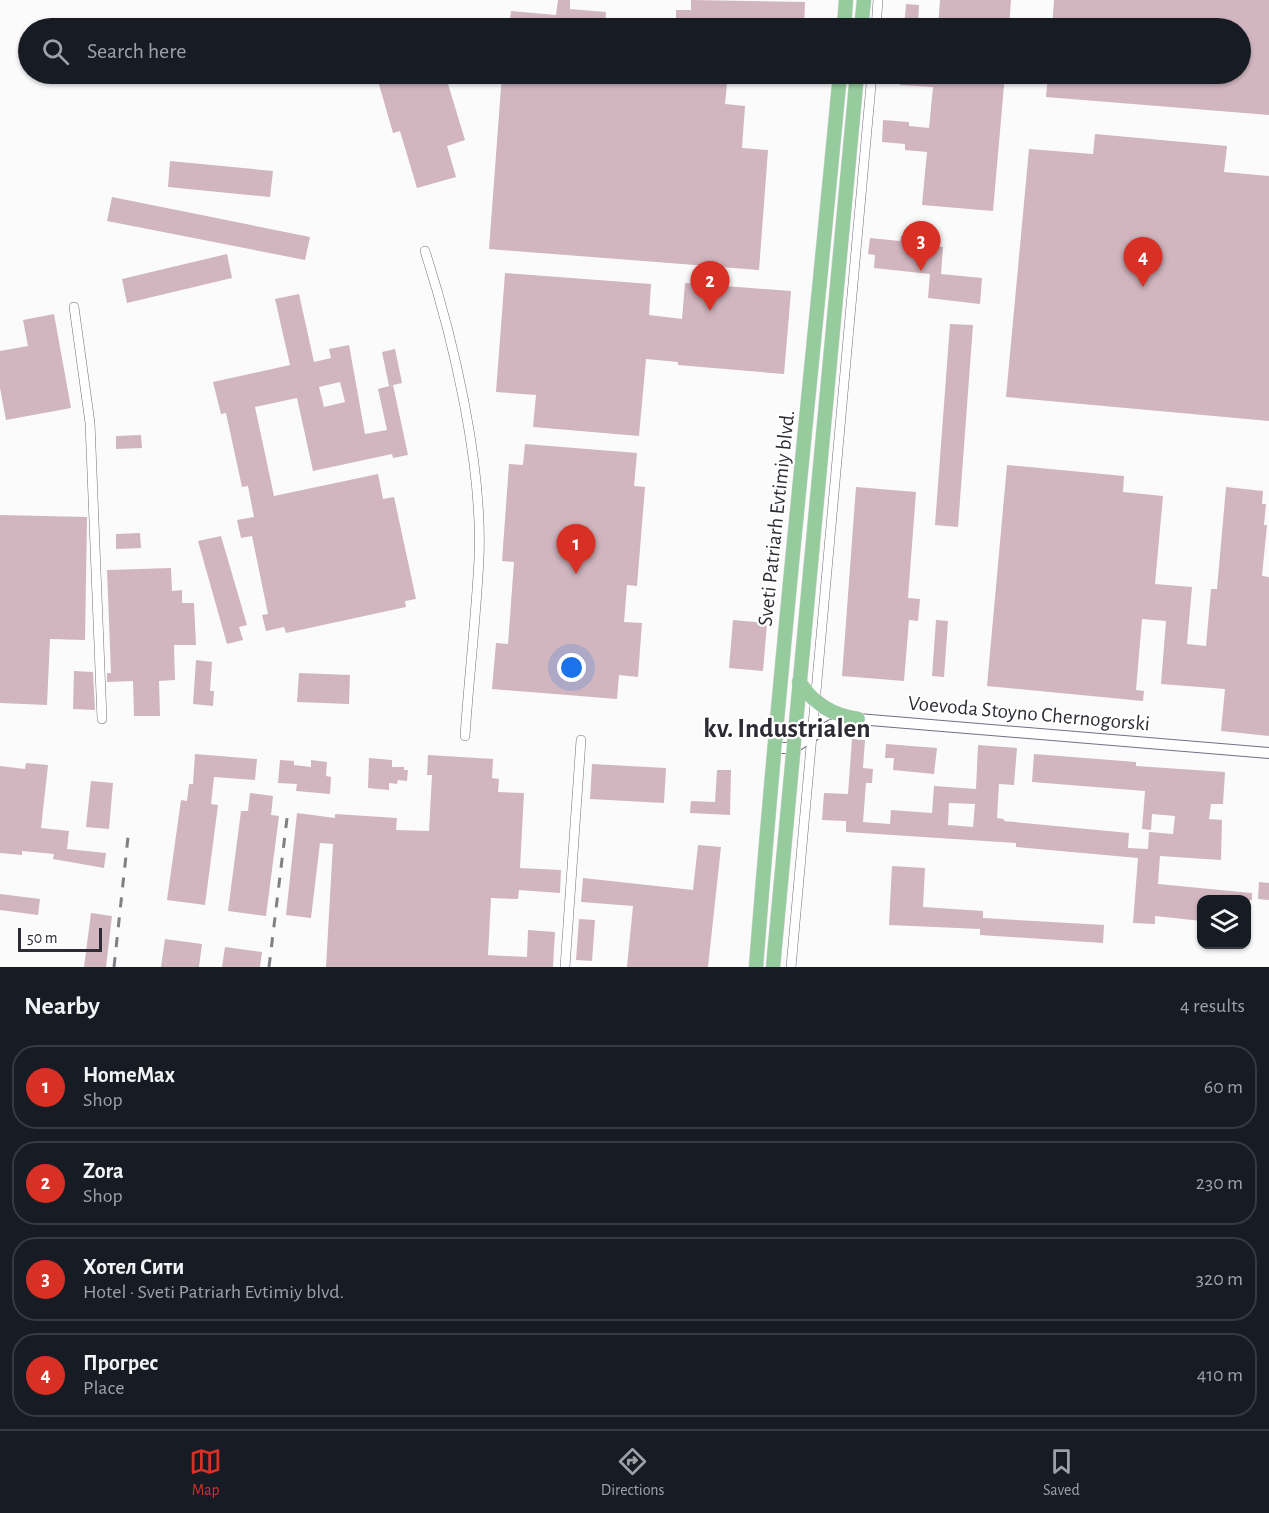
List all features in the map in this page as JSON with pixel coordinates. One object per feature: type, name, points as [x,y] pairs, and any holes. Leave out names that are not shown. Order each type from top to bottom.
[{"type":"main road","points":[[845,18],[846,0]]},
{"type":"main road","points":[[862,18],[864,0]]},
{"type":"main road","name":"Sveti Patriarh Evtimiy blvd.","points":[[756,967],[773,748],[808,416],[839,84]]},
{"type":"main road","name":"Sveti Patriarh Evtimiy blvd.","points":[[773,967],[856,84]]},
{"type":"main road","points":[[799,682],[814,700],[830,712],[858,719]]},
{"type":"street","points":[[877,18],[878,0]]},
{"type":"street","points":[[791,967],[871,84]]},
{"type":"street","points":[[425,251],[441,301],[468,428],[477,495],[479,558],[465,736]]},
{"type":"street","points":[[74,307],[90,423],[102,719]]},
{"type":"street","name":"Voevoda Stoyno Chernogorski","points":[[793,748],[831,725],[858,719],[1269,753]]},
{"type":"street","points":[[565,967],[581,740]]},
{"type":"street","points":[[773,748],[793,748]]},
{"type":"building","points":[[558,0],[570,0],[570,9],[606,12],[606,18],[510,18],[511,11],[556,15]]},
{"type":"building","points":[[691,0],[805,2],[804,18],[676,18],[676,10],[691,10]]},
{"type":"building","points":[[940,0],[1011,0],[1010,18],[939,18]]},
{"type":"building","points":[[1054,0],[1269,0],[1269,115],[1046,97],[1047,84],[1251,84],[1251,18],[1053,18]]},
{"type":"building","points":[[906,4],[919,5],[918,18],[905,18]]},
{"type":"building","points":[[379,84],[448,84],[465,140],[447,146],[456,177],[417,188],[400,131],[393,133]]},
{"type":"building","points":[[501,84],[727,84],[725,104],[745,106],[742,148],[768,150],[759,270],[489,249]]},
{"type":"building","points":[[1004,84],[993,211],[922,205],[927,152],[905,150],[905,144],[882,142],[883,120],[909,122],[909,126],[929,128],[933,87],[900,85]]},
{"type":"building","points":[[1095,134],[1227,146],[1224,172],[1269,176],[1269,421],[1006,397],[1029,149],[1093,154]]},
{"type":"building","points":[[170,161],[273,171],[270,197],[168,187]]},
{"type":"building","points":[[112,197],[310,237],[305,260],[107,221]]},
{"type":"building","points":[[901,236],[928,239],[928,245],[943,247],[941,274],[982,278],[980,304],[928,298],[930,274],[874,268],[875,255],[868,254],[870,238],[900,241]]},
{"type":"building","points":[[227,254],[232,278],[127,303],[122,279]]},
{"type":"building","points":[[505,273],[651,284],[649,315],[682,319],[685,283],[791,291],[784,374],[678,365],[678,362],[646,359],[639,436],[533,427],[536,395],[496,392]]},
{"type":"building","points":[[299,294],[314,362],[331,358],[329,349],[349,345],[365,434],[387,430],[378,389],[393,385],[408,455],[393,458],[392,454],[313,471],[297,398],[255,407],[274,496],[378,474],[383,499],[394,497],[416,599],[405,601],[406,607],[286,633],[284,627],[266,631],[262,615],[268,614],[252,536],[241,538],[237,520],[254,517],[248,486],[242,487],[226,413],[221,414],[213,382],[290,365],[275,299]],"holes":[[[340,382],[345,402],[324,407],[319,387]]]},
{"type":"building","points":[[54,314],[71,408],[6,420],[0,388],[0,351],[28,346],[23,320]]},
{"type":"building","points":[[950,324],[973,325],[958,527],[935,525]]},
{"type":"building","points":[[395,349],[402,383],[389,386],[382,352]]},
{"type":"building","points":[[141,435],[142,448],[116,449],[116,436]]},
{"type":"building","points":[[525,444],[637,453],[634,486],[645,487],[637,586],[627,585],[624,622],[642,623],[638,677],[619,675],[617,699],[492,689],[496,643],[508,644],[514,562],[502,561],[509,464],[523,465]]},
{"type":"building","points":[[1007,465],[1124,476],[1123,492],[1163,496],[1155,584],[1192,587],[1187,644],[1206,646],[1211,589],[1217,589],[1226,487],[1263,491],[1262,504],[1266,504],[1264,525],[1267,525],[1262,576],[1269,577],[1269,736],[1221,731],[1225,689],[1161,684],[1166,621],[1142,619],[1136,690],[1144,691],[1143,701],[987,686]]},
{"type":"building","points":[[856,487],[916,492],[908,598],[920,599],[918,621],[909,620],[904,681],[842,676]]},
{"type":"building","points":[[0,515],[87,517],[85,640],[50,639],[47,705],[0,703]]},
{"type":"building","points":[[140,533],[141,548],[116,549],[116,534]]},
{"type":"building","points":[[221,536],[247,625],[239,627],[243,640],[227,644],[198,541]]},
{"type":"building","points":[[171,568],[172,591],[182,590],[182,603],[194,603],[196,645],[174,645],[175,680],[159,681],[160,716],[134,716],[133,681],[107,682],[107,673],[111,673],[107,570]]},
{"type":"building","points":[[733,620],[767,623],[763,671],[729,668]]},
{"type":"building","points":[[936,620],[948,621],[944,677],[932,676]]},
{"type":"building","points":[[196,660],[212,662],[210,691],[214,691],[213,706],[193,704]]},
{"type":"building","points":[[74,671],[93,672],[95,710],[73,709]]},
{"type":"building","points":[[299,673],[350,675],[349,704],[297,702]]},
{"type":"building","points":[[852,739],[865,740],[863,768],[873,769],[872,783],[866,783],[863,822],[890,824],[891,810],[932,813],[934,786],[976,789],[978,745],[1017,748],[1014,785],[999,784],[997,818],[1004,819],[1004,821],[1129,833],[1128,848],[1148,849],[1149,832],[1173,834],[1175,816],[1152,814],[1151,830],[1142,829],[1145,791],[1032,782],[1034,754],[1136,762],[1136,766],[1225,772],[1223,804],[1211,804],[1209,819],[1222,820],[1221,860],[1160,856],[1158,884],[1252,893],[1252,900],[1251,895],[1197,895],[1197,920],[1155,916],[1155,924],[1133,923],[1138,858],[1016,847],[1016,843],[846,832],[846,821],[822,820],[824,793],[848,794]],"holes":[[[949,803],[975,804],[973,827],[948,825]]]},
{"type":"building","points":[[886,744],[937,748],[934,774],[893,770],[894,758],[885,758]]},
{"type":"building","points":[[195,754],[257,759],[255,780],[214,777],[211,804],[218,805],[205,905],[167,900],[181,800],[187,801],[189,784],[193,784]]},
{"type":"building","points":[[428,755],[493,759],[492,778],[499,779],[498,792],[524,793],[520,868],[561,870],[560,893],[519,890],[518,899],[491,898],[488,955],[527,957],[528,930],[555,932],[553,967],[326,967],[333,844],[320,843],[311,918],[286,915],[297,813],[335,818],[335,814],[397,818],[396,830],[429,831],[432,775],[427,775]]},
{"type":"building","points":[[369,758],[392,760],[392,767],[404,767],[404,770],[408,770],[407,781],[398,780],[397,784],[389,783],[389,790],[368,788]]},
{"type":"building","points":[[280,760],[294,761],[294,765],[311,767],[311,760],[327,762],[326,776],[331,777],[330,794],[296,791],[297,784],[278,783]]},
{"type":"building","points":[[26,763],[48,765],[41,828],[69,831],[67,849],[106,853],[104,868],[53,859],[54,854],[22,851],[22,855],[0,853],[0,766],[25,769]]},
{"type":"building","points":[[592,764],[666,768],[664,803],[590,799]]},
{"type":"building","points":[[717,770],[731,770],[730,815],[690,813],[691,801],[715,802]]},
{"type":"building","points":[[91,781],[113,783],[109,829],[86,827]]},
{"type":"building","points":[[250,793],[273,796],[271,815],[279,816],[266,916],[228,911],[241,811],[248,811]]},
{"type":"building","points":[[698,845],[721,847],[708,967],[627,967],[633,906],[581,902],[583,878],[693,890]]},
{"type":"building","points":[[892,866],[925,868],[923,907],[983,911],[983,918],[1104,925],[1103,943],[980,935],[980,929],[889,925]]},
{"type":"building","points":[[1259,882],[1269,883],[1269,900],[1258,899]]},
{"type":"building","points":[[0,894],[40,899],[38,915],[0,910]]},
{"type":"building","points":[[91,913],[112,916],[106,967],[84,967]]},
{"type":"building","points":[[579,919],[595,920],[592,961],[576,960]]},
{"type":"building","points":[[165,939],[202,944],[199,967],[161,967]]},
{"type":"building","points":[[225,947],[262,952],[260,967],[222,967]]},
{"type":"railway","points":[[269,967],[288,810]]},
{"type":"railway","points":[[114,967],[128,837]]},
{"type":"place","name":"Хотел Сити","points":[[921,271]]},
{"type":"place","name":"Прогрес","points":[[1143,287]]},
{"type":"place","name":"Zora","points":[[710,311]]},
{"type":"place","name":"HomeMax","points":[[576,574]]},
{"type":"district","name":"kv. Industrialen","points":[[787,728]]}]
